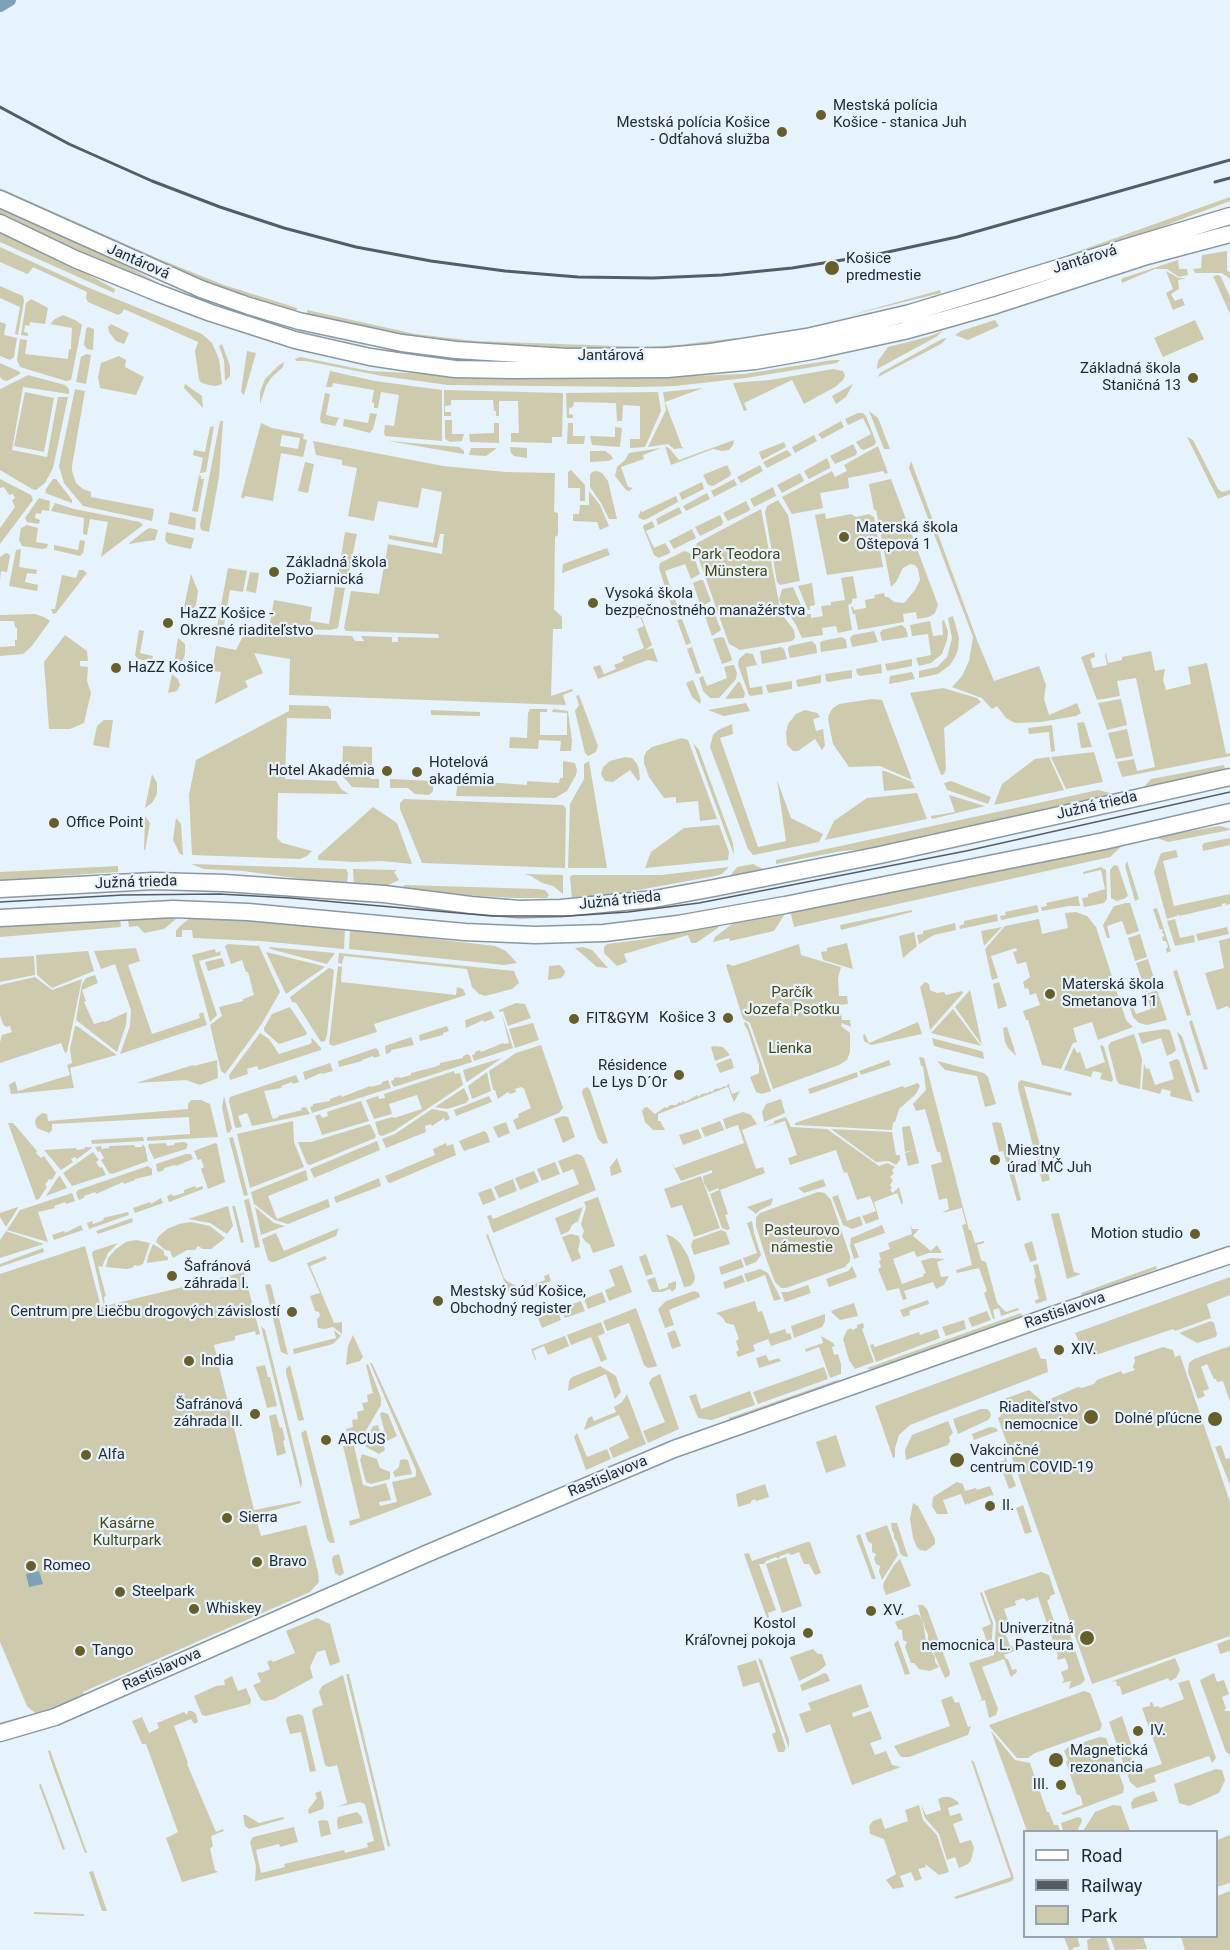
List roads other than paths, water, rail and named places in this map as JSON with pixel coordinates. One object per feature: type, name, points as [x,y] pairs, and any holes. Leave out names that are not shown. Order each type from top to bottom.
[{"type":"street","name":"Jantárová","points":[[0,199],[191,285],[299,321],[413,345],[477,352],[567,357],[666,356],[711,352],[807,337],[910,313],[1230,216]]},
{"type":"street","name":"Jantárová","points":[[0,223],[158,293],[295,340],[403,362],[454,369],[512,370],[667,369],[724,364],[807,352],[904,332],[1147,256],[1230,234]]},
{"type":"street","name":"Južná trieda","points":[[0,889],[154,881],[233,883],[384,894],[519,909],[561,908],[634,901],[714,888],[880,855],[1230,777]]},
{"type":"street","name":"Južná trieda","points":[[0,918],[173,909],[248,912],[465,932],[525,935],[604,933],[678,924],[785,905],[1104,841],[1230,812]]},
{"type":"street","name":"Rastislavova","points":[[0,1733],[55,1717],[426,1554],[674,1449],[1230,1255]]},
{"type":"water","points":[[39,1571],[43,1584],[29,1587],[26,1574]]},
{"type":"waterway","points":[[0,6],[10,0]]},
{"type":"tram line","points":[[0,902],[123,895],[219,894],[492,916],[568,916],[628,912],[699,903],[966,851],[1230,792]]},
{"type":"railway","points":[[0,107],[69,144],[152,181],[284,228],[356,247],[431,261],[505,271],[578,277],[653,278],[722,275],[792,268],[874,255],[957,237],[1230,160]]},
{"type":"railway","points":[[1215,182],[1230,178]]},
{"type":"place","name":"Mestská polícia Košice - stanica Juh","points":[[821,115]]},
{"type":"place","name":"Mestská polícia Košice - Odťahová služba","points":[[782,132]]},
{"type":"place","name":"Košice predmestie","points":[[832,268]]},
{"type":"place","name":"Základná škola Staničná 13","points":[[1193,378]]},
{"type":"place","name":"Materská škola Oštepová 1","points":[[844,537]]},
{"type":"place","name":"Základná škola Požiarnická","points":[[274,572]]},
{"type":"place","name":"Vysoká škola bezpečnostného manažérstva","points":[[593,603]]},
{"type":"place","name":"HaZZ Košice - Okresné riaditeľstvo","points":[[168,623]]},
{"type":"place","name":"HaZZ Košice","points":[[116,668]]},
{"type":"place","name":"Hotel Akadémia","points":[[387,771]]},
{"type":"place","name":"Hotelová akadémia","points":[[417,772]]},
{"type":"place","name":"Office Point","points":[[54,823]]},
{"type":"place","name":"Materská škola Smetanova 11","points":[[1050,994]]},
{"type":"place","name":"Košice 3","points":[[728,1018]]},
{"type":"place","name":"FIT&GYM","points":[[574,1019]]},
{"type":"place","name":"Résidence Le Lys D´Or","points":[[679,1075]]},
{"type":"place","name":"Miestny úrad MČ Juh","points":[[995,1160]]},
{"type":"place","name":"Motion studio","points":[[1195,1234]]},
{"type":"place","name":"Šafránová záhrada I.","points":[[172,1276]]},
{"type":"place","name":"Mestský súd Košice, Obchodný register","points":[[438,1301]]},
{"type":"place","name":"Centrum pre Liečbu drogových závislostí","points":[[292,1312]]},
{"type":"place","name":"XIV.","points":[[1059,1350]]},
{"type":"place","name":"India","points":[[189,1361]]},
{"type":"place","name":"Šafránová záhrada II.","points":[[255,1414]]},
{"type":"place","name":"Riaditeľstvo nemocnice","points":[[1091,1417]]},
{"type":"place","name":"Dolné pľúcne","points":[[1215,1419]]},
{"type":"place","name":"ARCUS","points":[[326,1440]]},
{"type":"place","name":"Alfa","points":[[86,1455]]},
{"type":"place","name":"Vakcinčné centrum COVID-19","points":[[957,1460]]},
{"type":"place","name":"II.","points":[[990,1506]]},
{"type":"place","name":"Sierra","points":[[227,1518]]},
{"type":"place","name":"Bravo","points":[[257,1562]]},
{"type":"place","name":"Romeo","points":[[31,1566]]},
{"type":"place","name":"Steelpark","points":[[120,1592]]},
{"type":"place","name":"Whiskey","points":[[194,1609]]},
{"type":"place","name":"XV.","points":[[871,1611]]},
{"type":"place","name":"Kostol Kráľovnej pokoja","points":[[808,1633]]},
{"type":"place","name":"Univerzitná nemocnica L. Pasteura","points":[[1087,1638]]},
{"type":"place","name":"Tango","points":[[80,1651]]},
{"type":"place","name":"IV.","points":[[1138,1731]]},
{"type":"place","name":"Magnetická rezonancia","points":[[1056,1760]]},
{"type":"place","name":"III.","points":[[1061,1785]]},
{"type":"park label","name":"Park Teodora Münstera","points":[[736,564]]},
{"type":"park label","name":"Parčík Jozefa Psotku","points":[[792,1002]]},
{"type":"park label","name":"Lienka","points":[[790,1049]]},
{"type":"park label","name":"Pasteurovo námestie","points":[[802,1240]]},
{"type":"park label","name":"Kasárne Kulturpark","points":[[127,1532]]}]
